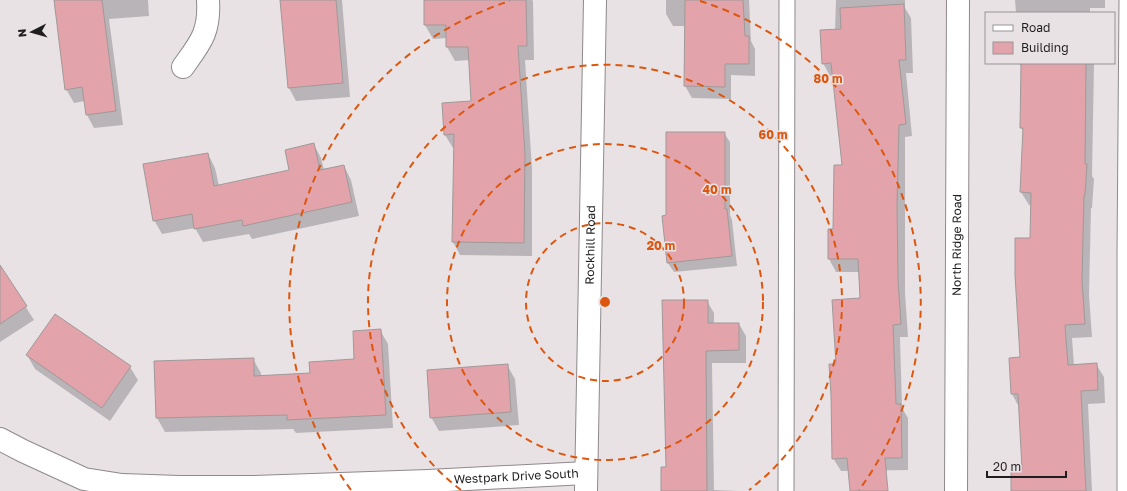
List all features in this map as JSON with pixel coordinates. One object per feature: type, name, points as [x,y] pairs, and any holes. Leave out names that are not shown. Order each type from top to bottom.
[{"type":"street","points":[[183,67],[201,41],[206,28],[209,15],[208,0]]},
{"type":"street","name":"Rockhill Road","points":[[586,482],[595,0]]},
{"type":"street","name":"North Ridge Road","points":[[956,491],[958,0]]},
{"type":"street","name":"Westpark Drive South","points":[[0,439],[83,485],[246,487],[428,481],[586,482]]},
{"type":"lane","points":[[786,491],[787,0]]},
{"type":"lane","points":[[1125,491],[1127,0]]},
{"type":"building","points":[[54,0],[102,0],[116,111],[86,115],[82,87],[65,90]]},
{"type":"building","points":[[280,0],[336,0],[343,83],[288,88]]},
{"type":"building","points":[[424,0],[526,0],[527,46],[518,46],[525,154],[524,243],[452,242],[454,134],[444,135],[442,103],[471,101],[468,47],[446,47],[446,25],[424,25]]},
{"type":"building","points":[[685,0],[743,0],[745,36],[749,36],[749,64],[725,64],[725,87],[684,86]]},
{"type":"building","points":[[904,4],[906,60],[899,60],[906,124],[899,125],[897,205],[898,280],[901,324],[893,325],[896,404],[901,404],[902,458],[885,458],[888,491],[850,491],[847,458],[832,459],[829,364],[836,364],[832,300],[860,298],[858,259],[828,259],[828,229],[833,229],[834,165],[842,165],[831,63],[822,64],[820,30],[841,29],[840,8]]},
{"type":"building","points":[[1021,64],[1086,64],[1085,164],[1087,164],[1084,195],[1082,281],[1085,324],[1065,325],[1068,365],[1097,363],[1098,390],[1081,391],[1086,491],[1011,491],[1011,470],[1022,469],[1018,394],[1011,394],[1009,358],[1020,357],[1015,275],[1015,238],[1030,238],[1031,193],[1020,192],[1023,128],[1020,128]]},
{"type":"building","points":[[666,132],[725,132],[725,209],[727,209],[732,256],[667,263],[662,216],[666,215]]},
{"type":"building","points":[[314,143],[320,170],[344,165],[352,202],[243,226],[242,220],[194,229],[192,214],[153,221],[143,164],[208,153],[214,186],[289,170],[285,150]]},
{"type":"building","points":[[0,265],[27,306],[0,324]]},
{"type":"building","points":[[662,300],[708,300],[708,323],[739,323],[739,350],[706,351],[707,491],[661,491],[661,467],[666,467]]},
{"type":"building","points":[[55,314],[131,366],[102,408],[26,355]]},
{"type":"building","points":[[381,329],[386,415],[287,420],[287,415],[156,418],[154,361],[254,358],[254,376],[310,373],[309,362],[354,359],[353,331]]},
{"type":"building","points":[[508,364],[511,412],[430,418],[427,370]]}]
